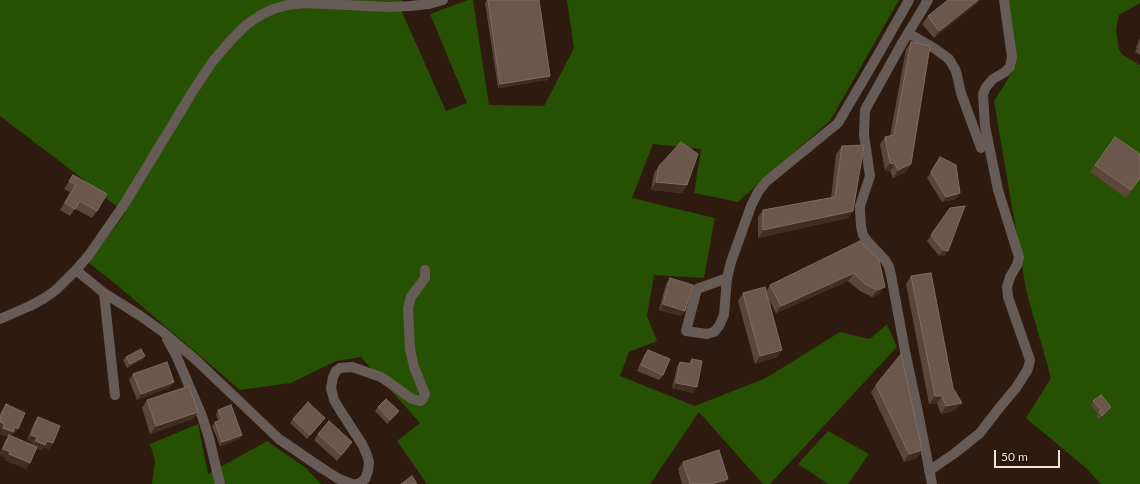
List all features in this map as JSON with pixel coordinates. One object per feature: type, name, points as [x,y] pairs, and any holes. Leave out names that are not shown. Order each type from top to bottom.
[{"type":"street","points":[[0,319],[30,306],[56,290],[89,255],[125,203],[213,61],[246,25],[273,9],[302,3],[388,7],[429,4],[443,0]]},
{"type":"street","points":[[728,278],[697,289],[686,331],[707,334],[714,332],[719,326],[724,315],[731,262],[746,217],[758,192],[766,182],[838,123],[908,0]]},
{"type":"street","points":[[928,0],[865,110],[864,135],[870,176],[860,206],[860,219],[862,230],[867,241],[882,256],[889,267],[932,484]]},
{"type":"street","points":[[929,471],[980,433],[1016,388],[1028,369],[1030,360],[1008,297],[1007,287],[1019,257],[998,190],[985,126],[983,94],[986,87],[993,79],[1010,67],[1012,57],[1004,0]]},
{"type":"street","points":[[908,33],[934,48],[949,59],[956,71],[961,93],[981,148]]},
{"type":"street","points":[[76,270],[104,293],[163,332],[196,360],[279,438],[339,479],[357,484],[364,479],[368,471],[369,462],[367,454],[334,400],[331,383],[336,371],[340,368],[352,367],[381,377],[412,399],[420,402],[423,399],[425,394],[414,368],[410,349],[408,308],[411,297],[425,278],[425,270]]},
{"type":"street","points":[[104,293],[115,395]]},
{"type":"street","points":[[163,332],[176,355],[202,416],[220,484]]},
{"type":"green space","points":[[0,0],[402,0],[402,12],[446,111],[467,103],[430,14],[468,0],[473,0],[489,105],[544,106],[574,48],[567,0],[899,0],[830,121],[738,202],[694,193],[701,149],[653,144],[632,198],[715,218],[704,278],[654,275],[647,316],[657,341],[629,352],[620,376],[695,406],[766,378],[840,332],[870,339],[887,324],[897,347],[770,484],[763,484],[699,412],[650,484],[427,484],[397,441],[420,423],[361,357],[336,361],[291,383],[240,390],[89,263],[125,213],[0,116]]},
{"type":"green space","points":[[1008,0],[1140,0],[1140,3],[1119,15],[1116,29],[1119,50],[1123,55],[1140,65],[1140,484],[1101,484],[1086,468],[1026,418],[1051,378],[1026,290],[994,101],[1016,66]]},
{"type":"green space","points":[[198,424],[208,474],[267,441],[306,468],[321,484],[152,484],[155,461],[150,444]]},
{"type":"green space","points":[[828,431],[869,454],[848,484],[828,484],[798,464]]},
{"type":"building","points":[[488,0],[539,0],[550,76],[500,84]]},
{"type":"building","points":[[948,0],[978,0],[939,31],[928,16]]},
{"type":"building","points":[[911,42],[930,46],[911,164],[898,170],[895,164],[890,163],[885,137],[894,135]]},
{"type":"building","points":[[1115,137],[1140,154],[1140,178],[1131,190],[1095,165]]},
{"type":"building","points":[[681,142],[698,154],[687,185],[656,182],[659,166]]},
{"type":"building","points":[[864,145],[853,211],[763,230],[763,210],[835,197],[842,146]]},
{"type":"building","points":[[940,157],[956,165],[960,193],[946,197],[931,172]]},
{"type":"building","points":[[73,175],[107,194],[97,211],[80,201],[75,209],[65,203],[76,185],[69,181]]},
{"type":"building","points":[[965,206],[948,251],[943,250],[931,235],[950,208]]},
{"type":"building","points":[[860,241],[879,260],[885,287],[877,290],[865,284],[854,273],[781,306],[770,285]]},
{"type":"building","points":[[931,273],[953,388],[962,403],[946,406],[942,396],[935,396],[911,276]]},
{"type":"building","points":[[670,278],[693,285],[685,311],[663,304]]},
{"type":"building","points":[[765,287],[782,350],[760,356],[743,293]]},
{"type":"building","points":[[141,349],[145,356],[130,364],[126,357]]},
{"type":"building","points":[[648,350],[670,359],[663,375],[641,365]]},
{"type":"building","points":[[901,354],[922,450],[909,454],[876,385]]},
{"type":"building","points":[[692,359],[702,361],[697,387],[676,383],[680,362],[691,364]]},
{"type":"building","points":[[167,362],[174,382],[141,394],[133,374]]},
{"type":"building","points":[[189,386],[198,412],[156,426],[147,400]]},
{"type":"building","points":[[1101,395],[1111,407],[1102,416],[1099,412],[1101,410],[1093,401]]},
{"type":"building","points":[[386,399],[399,411],[390,420],[378,407]]},
{"type":"building","points":[[308,402],[325,418],[310,435],[293,419]]},
{"type":"building","points":[[6,404],[25,413],[18,429],[15,427],[13,432],[3,428],[4,424],[0,422],[0,418]]},
{"type":"building","points":[[231,405],[242,435],[222,442],[215,422],[222,420],[218,410]]},
{"type":"building","points":[[38,417],[60,426],[53,443],[47,441],[45,445],[36,441],[37,437],[31,435]]},
{"type":"building","points":[[329,421],[352,442],[341,455],[318,434]]},
{"type":"building","points":[[9,435],[37,447],[30,463],[9,454],[10,452],[3,449]]},
{"type":"building","points":[[719,450],[728,479],[711,484],[690,484],[683,462]]},
{"type":"building","points":[[412,476],[417,484],[401,484]]}]
